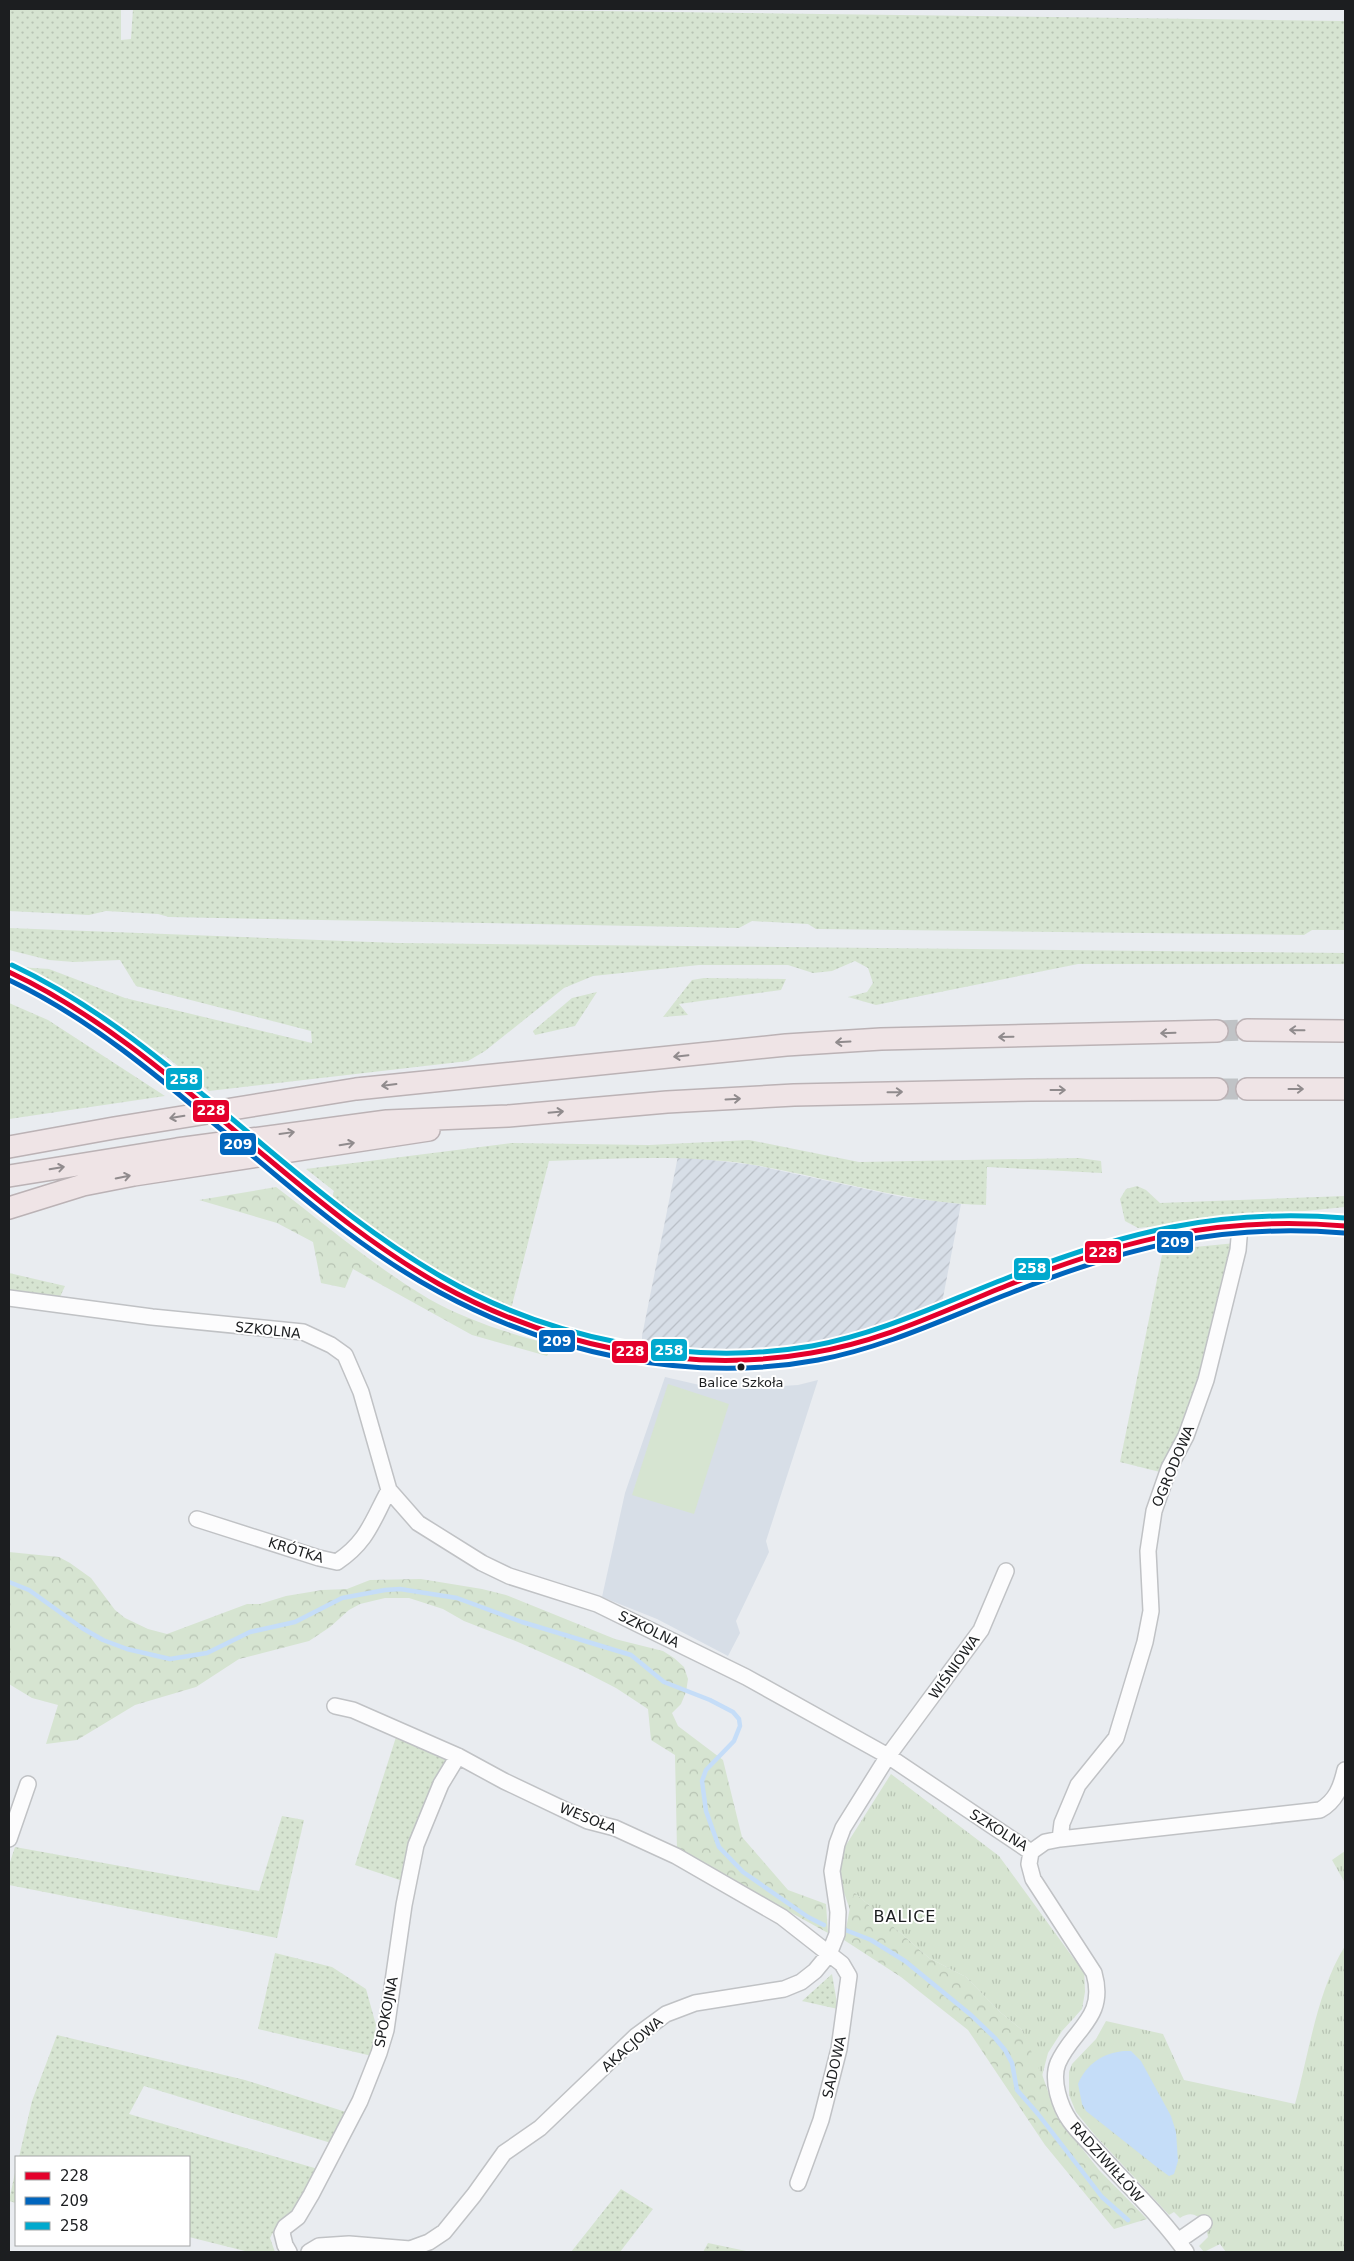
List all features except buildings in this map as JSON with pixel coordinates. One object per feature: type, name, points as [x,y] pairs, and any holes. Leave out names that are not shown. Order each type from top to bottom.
[{"type":"highway","points":[[1247,1030],[1345,1031]]},
{"type":"highway","points":[[9,1147],[356,1089],[777,1046],[881,1040],[1217,1031]]},
{"type":"highway","points":[[9,1176],[177,1149],[378,1122],[508,1116],[667,1102],[794,1095],[1022,1090],[1218,1089]]},
{"type":"highway","points":[[1247,1089],[1345,1089]]},
{"type":"highway","points":[[9,1208],[84,1185],[134,1175],[387,1138],[508,1116]]},
{"type":"street","points":[[9,972],[48,990],[78,1008],[153,1065],[308,1191],[401,1261],[430,1279],[488,1308],[539,1327],[607,1346],[666,1357],[702,1360],[766,1360],[803,1356],[857,1344],[910,1327],[1016,1282],[1117,1246],[1173,1234],[1240,1226],[1288,1224],[1345,1226]]},
{"type":"street","name":"OGRODOWA","points":[[1060,1839],[1062,1823],[1078,1785],[1116,1738],[1145,1642],[1151,1611],[1148,1551],[1154,1511],[1169,1468],[1186,1436],[1206,1380],[1238,1250],[1240,1226]]},
{"type":"street","name":"SZKOLNA","points":[[9,1298],[152,1317],[303,1332],[331,1345],[345,1355],[361,1392],[388,1490],[418,1523],[482,1563],[510,1576],[597,1604],[746,1677],[888,1756],[1031,1852],[1044,1842],[1060,1839],[1320,1810],[1332,1801],[1342,1786],[1345,1770]]},
{"type":"street","name":"KRÓTKA","points":[[197,1519],[337,1562],[355,1550],[366,1535],[388,1490]]},
{"type":"street","name":"WIŚNIOWA","points":[[888,1756],[981,1630],[1006,1571]]},
{"type":"street","name":"WESOŁA","points":[[335,1706],[353,1710],[458,1756],[504,1781],[588,1820],[615,1828],[676,1856],[782,1916],[829,1954]]},
{"type":"street","name":"SPOKOJNA","points":[[289,2252],[282,2233],[285,2227],[298,2217],[311,2194],[360,2101],[379,2053],[386,2030],[404,1904],[416,1845],[441,1784],[458,1756]]},
{"type":"street","name":"AKACJOWA","points":[[309,2252],[319,2246],[350,2244],[410,2249],[429,2242],[444,2232],[504,2153],[540,2128],[636,2036],[666,2014],[695,2003],[784,1988],[801,1982],[815,1971],[829,1954],[837,1934],[838,1912],[832,1871],[837,1844],[843,1828],[888,1756]]},
{"type":"street","points":[[9,1839],[28,1784]]},
{"type":"street","name":"RADZIWIŁŁÓW","points":[[1031,1852],[1029,1864],[1033,1879],[1094,1973],[1098,1987],[1095,2006],[1086,2026],[1065,2049],[1057,2066],[1056,2091],[1069,2120],[1182,2247]]},
{"type":"street","name":"SADOWA","points":[[798,2183],[822,2120],[845,2016],[849,1976],[842,1964],[829,1954]]},
{"type":"street","points":[[1182,2247],[1204,2223]]},
{"type":"shaded area","points":[[678,1156],[754,1165],[902,1197],[961,1204],[942,1303],[867,1334],[769,1351],[642,1348],[642,1336]]},
{"type":"shaded area","points":[[665,1377],[721,1390],[798,1385],[818,1380],[766,1541],[769,1552],[736,1621],[740,1633],[728,1656],[657,1619],[602,1597],[625,1493]]},
{"type":"green space","points":[[9,9],[121,9],[121,40],[131,39],[133,9],[455,9],[1345,21],[1345,930],[1312,930],[1304,935],[816,929],[808,924],[752,921],[739,928],[169,917],[158,914],[106,911],[89,915],[9,911]]},
{"type":"green space","points":[[9,928],[398,943],[1345,953],[1345,964],[1078,964],[876,1005],[848,997],[867,992],[873,983],[868,968],[855,961],[832,971],[813,973],[788,965],[699,965],[593,976],[564,988],[485,1051],[468,1061],[209,1091],[163,1054],[159,1057],[79,999],[18,967],[49,969],[125,998],[312,1043],[311,1031],[136,986],[120,960],[74,962],[49,960],[9,950]]},
{"type":"green space","points":[[704,978],[786,979],[781,990],[679,1004],[688,1015],[663,1017],[692,980]]},
{"type":"green space","points":[[597,992],[575,1026],[535,1035],[533,1031],[572,998]]},
{"type":"green space","points":[[9,1003],[48,1020],[165,1096],[9,1119]]},
{"type":"green space","points":[[749,1140],[859,1162],[1079,1158],[1101,1161],[1102,1173],[987,1167],[986,1205],[927,1200],[783,1170],[703,1159],[651,1158],[549,1161],[511,1309],[458,1288],[408,1255],[332,1199],[334,1191],[306,1169],[511,1143],[649,1145]]},
{"type":"green space","points":[[1137,1186],[1146,1190],[1160,1203],[1345,1196],[1345,1207],[1138,1228],[1125,1221],[1120,1199],[1126,1189]]},
{"type":"green space","points":[[276,1187],[370,1260],[409,1287],[444,1307],[474,1320],[553,1345],[547,1356],[472,1335],[353,1269],[345,1288],[321,1283],[313,1242],[277,1223],[199,1200]]},
{"type":"green space","points":[[1236,1243],[1197,1397],[1160,1472],[1120,1462],[1163,1250]]},
{"type":"green space","points":[[9,1273],[65,1286],[59,1299],[9,1292]]},
{"type":"green space","points":[[668,1384],[729,1404],[694,1514],[632,1495]]},
{"type":"green space","points":[[9,1552],[59,1557],[91,1578],[115,1610],[125,1618],[148,1629],[167,1634],[247,1604],[260,1604],[286,1596],[322,1590],[347,1589],[370,1580],[421,1579],[506,1595],[615,1639],[663,1651],[684,1667],[688,1679],[686,1692],[681,1704],[672,1713],[678,1726],[723,1760],[742,1837],[788,1890],[826,1904],[828,1933],[677,1850],[675,1755],[651,1740],[648,1709],[616,1688],[581,1670],[464,1621],[443,1609],[409,1598],[385,1598],[360,1604],[349,1610],[330,1627],[309,1641],[239,1659],[196,1687],[135,1705],[77,1740],[46,1744],[58,1705],[32,1698],[9,1684]]},
{"type":"green space","points":[[397,1734],[449,1758],[415,1833],[400,1880],[355,1865]]},
{"type":"green space","points":[[891,1774],[999,1856],[1074,1959],[1084,1966],[1085,1992],[1082,2009],[1062,2031],[1048,2053],[1042,2076],[1022,2030],[1000,2012],[966,1977],[929,1958],[854,1892],[850,1910],[839,1878],[841,1853]]},
{"type":"green space","points":[[282,1816],[304,1820],[277,1938],[9,1885],[9,1865],[15,1847],[259,1891]]},
{"type":"green space","points":[[1345,1851],[1345,1883],[1332,1860]]},
{"type":"green space","points":[[853,1891],[929,1958],[966,1977],[1000,2012],[1022,2030],[1037,2060],[1057,2117],[1099,2170],[1147,2219],[1114,2229],[1045,2145],[968,2030],[901,1977],[844,1940]]},
{"type":"green space","points":[[1345,1946],[1345,2252],[1226,2252],[1220,2244],[1204,2252],[1199,2246],[1208,2237],[1202,2221],[1191,2214],[1180,2218],[1174,2212],[1169,2215],[1076,2112],[1069,2095],[1069,2072],[1072,2064],[1096,2039],[1106,2021],[1163,2034],[1184,2080],[1295,2104],[1327,1982]]},
{"type":"green space","points":[[275,1953],[332,1967],[366,1989],[376,2025],[372,2056],[258,2029]]},
{"type":"green space","points":[[832,1974],[838,2009],[802,2001]]},
{"type":"green space","points":[[57,2035],[245,2080],[349,2113],[331,2143],[144,2086],[129,2114],[318,2169],[294,2212],[278,2223],[270,2238],[275,2252],[249,2252],[190,2237],[190,2156],[19,2156],[32,2101]]},
{"type":"green space","points":[[15,2173],[15,2203],[9,2201]]},
{"type":"green space","points":[[621,2189],[653,2209],[620,2252],[571,2252]]},
{"type":"green space","points":[[708,2243],[751,2252],[703,2252]]},
{"type":"water","points":[[1131,2051],[1141,2061],[1171,2116],[1176,2132],[1178,2161],[1174,2174],[1169,2176],[1086,2111],[1082,2104],[1078,2084],[1081,2077],[1091,2065],[1102,2057]]},
{"type":"waterway","points":[[9,1582],[29,1590],[82,1628],[103,1640],[127,1649],[170,1659],[207,1653],[250,1632],[295,1622],[342,1598],[400,1589],[457,1598],[522,1622],[631,1655],[664,1682],[710,1700],[733,1712],[739,1719],[740,1726],[734,1741],[706,1770],[702,1781],[706,1811],[719,1847],[743,1872],[808,1917],[824,1925]]},
{"type":"waterway","points":[[843,1929],[871,1940],[905,1961],[971,2015],[995,2038],[1005,2050],[1012,2063],[1017,2090],[1038,2114],[1102,2197],[1128,2220]]},
{"type":"tunnel","points":[[1217,1031],[1247,1030]]},
{"type":"tunnel","points":[[1217,1089],[1247,1089]]},
{"type":"transit line","name":"258","points":[[12,965],[81,1003],[147,1049],[332,1201],[419,1263],[484,1299],[528,1317],[574,1332],[621,1343],[669,1350],[717,1353],[765,1352],[812,1346],[887,1325],[1050,1262],[1132,1236],[1213,1220],[1299,1216],[1345,1218]]},
{"type":"transit line","name":"228","points":[[9,972],[78,1010],[144,1056],[329,1208],[372,1241],[416,1270],[482,1306],[526,1324],[573,1339],[620,1350],[668,1357],[716,1360],[764,1359],[811,1353],[862,1342],[886,1334],[1049,1270],[1131,1244],[1213,1228],[1255,1224],[1345,1226]]},
{"type":"transit line","name":"209","points":[[9,980],[42,997],[106,1038],[167,1084],[320,1212],[390,1263],[414,1278],[483,1314],[528,1332],[575,1347],[623,1358],[671,1365],[720,1368],[769,1367],[818,1360],[893,1339],[1055,1276],[1135,1251],[1215,1235],[1299,1231],[1344,1233]]},
{"type":"place","name":"Balice Szkoła","points":[[741,1367]]},
{"type":"district","name":"BALICE","points":[[905,1916]]}]
